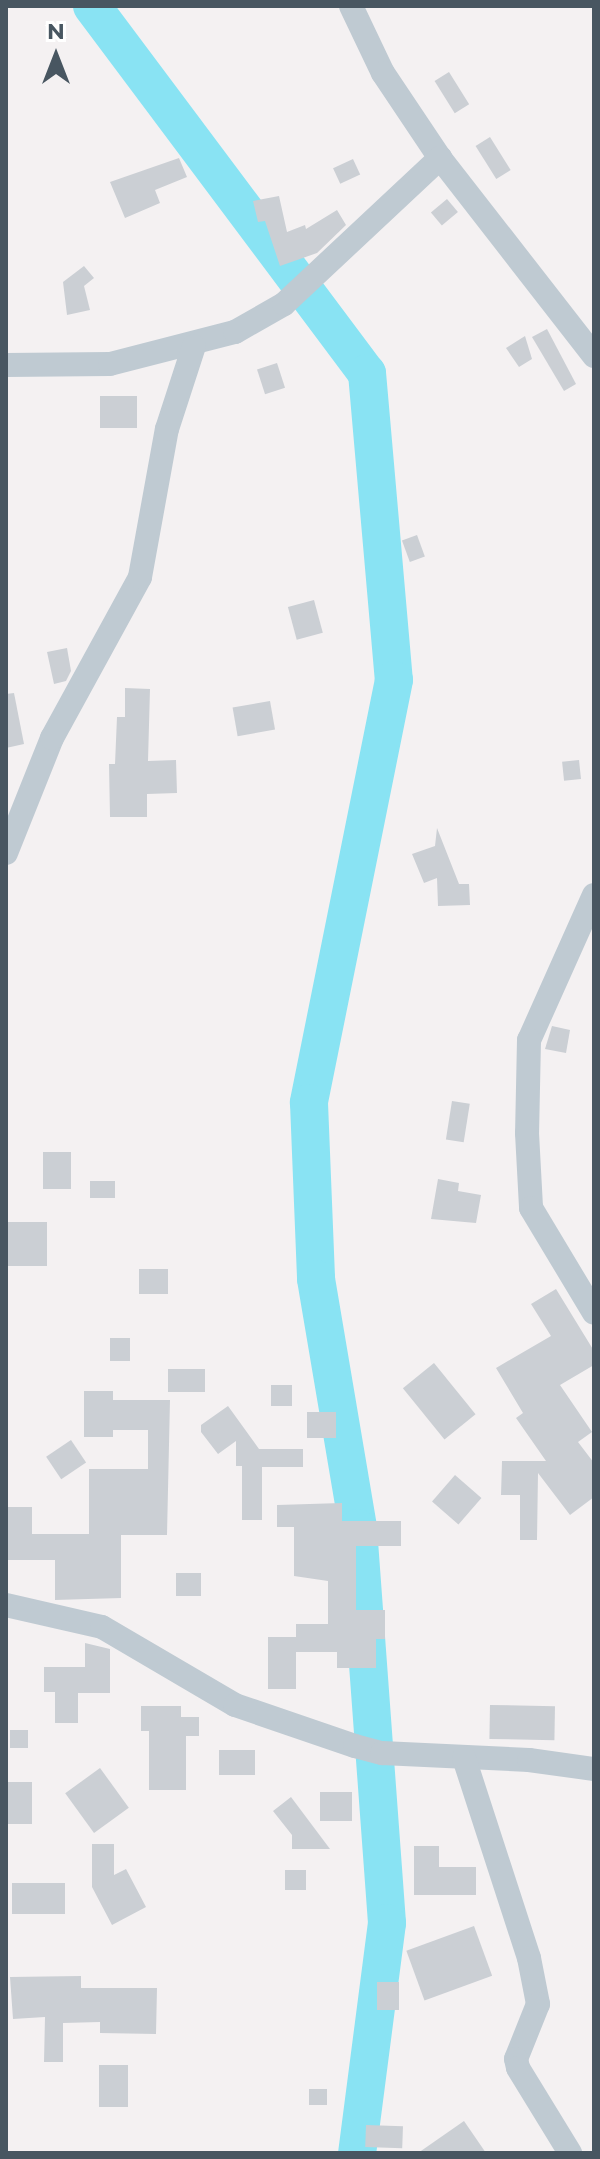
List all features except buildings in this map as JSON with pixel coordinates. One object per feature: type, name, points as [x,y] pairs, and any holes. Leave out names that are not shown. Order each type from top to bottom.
[{"type":"street","points":[[351,6],[383,73],[440,158],[594,356]]},
{"type":"street","points":[[6,365],[110,364],[194,346],[235,332],[284,304],[440,158]]},
{"type":"street","points":[[6,853],[52,738],[140,577],[167,429],[194,346]]},
{"type":"street","points":[[594,895],[529,1040],[527,1133],[531,1208],[594,1313]]},
{"type":"street","points":[[6,1605],[102,1627],[235,1705],[355,1746],[594,1769]]},
{"type":"street","points":[[464,1758],[529,1958],[538,2004],[516,2059],[518,2068],[570,2153]]},
{"type":"waterway","points":[[92,6],[367,373],[394,680],[309,1103],[316,1279],[358,1528],[387,1923],[357,2153]]}]
